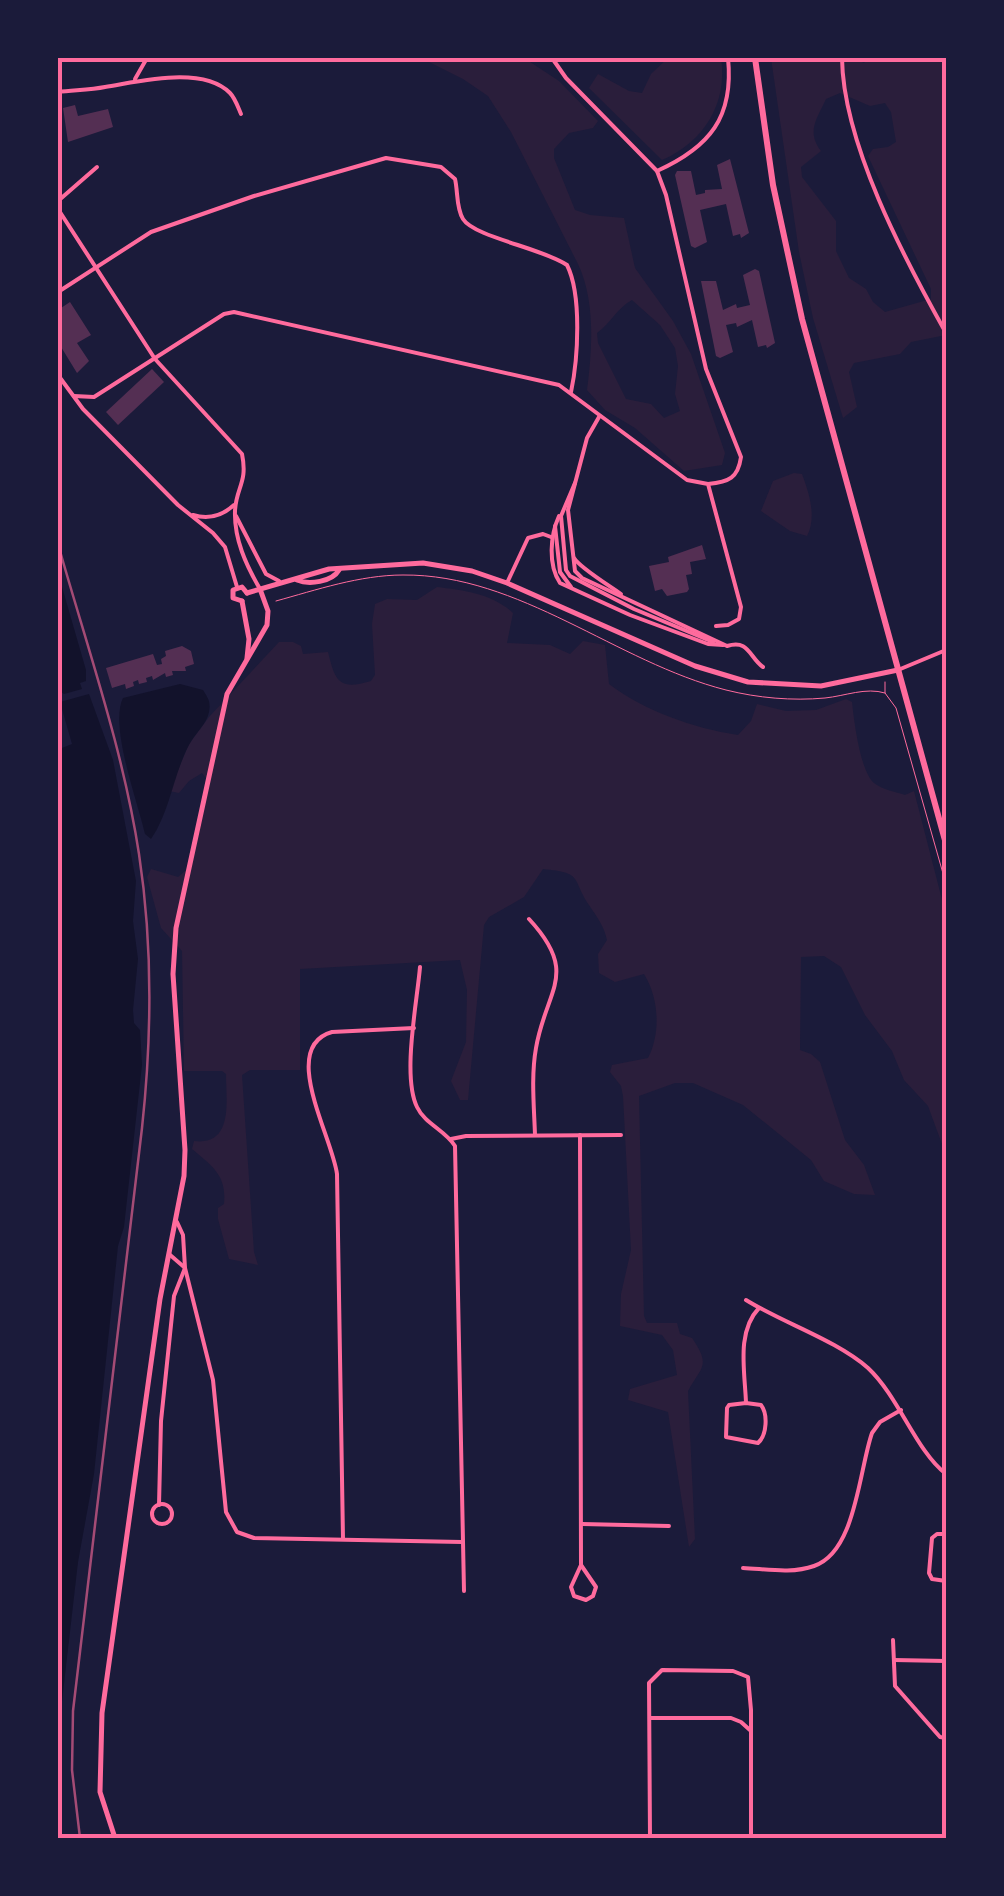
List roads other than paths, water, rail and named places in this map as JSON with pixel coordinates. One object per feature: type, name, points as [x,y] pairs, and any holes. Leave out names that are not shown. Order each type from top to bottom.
[{"type":"highway","points":[[755,58],[771,173],[792,276],[946,844]]},
{"type":"street","points":[[134,81],[148,58]]},
{"type":"street","points":[[89,412],[94,397],[224,314],[234,312],[559,385],[687,480],[708,484],[732,480],[739,472],[741,457],[706,369],[658,171],[566,78],[552,58]]},
{"type":"street","points":[[658,171],[702,144],[717,126],[730,80],[728,58]]},
{"type":"street","points":[[842,58],[845,105],[864,160],[946,333]]},
{"type":"street","points":[[58,92],[191,78],[231,94],[241,114]]},
{"type":"street","points":[[58,292],[151,232],[254,196],[386,158],[420,161],[441,167],[456,178],[460,212],[471,228],[541,251],[567,265],[572,277],[579,354],[571,392]]},
{"type":"street","points":[[58,201],[96,167]]},
{"type":"street","points":[[58,209],[155,359],[242,454],[244,481],[237,502],[237,540],[268,611],[267,625],[226,694],[176,928],[173,974],[186,1150],[102,1713],[100,1792],[115,1838]]},
{"type":"street","points":[[58,375],[83,410],[188,514],[213,533],[225,547],[238,587],[248,593]]},
{"type":"street","points":[[74,396],[94,397]]},
{"type":"street","points":[[600,417],[587,438],[568,510],[573,567],[578,576],[727,646]]},
{"type":"street","points":[[580,474],[551,537],[558,581],[583,595],[708,644],[736,643],[747,647],[763,666]]},
{"type":"street","points":[[708,484],[741,606],[739,619],[716,626]]},
{"type":"street","points":[[188,514],[212,517],[224,514],[237,502]]},
{"type":"street","points":[[562,510],[560,521],[570,576],[634,609],[727,646]]},
{"type":"street","points":[[236,516],[266,574],[283,584]]},
{"type":"street","points":[[556,522],[560,572],[583,595]]},
{"type":"street","points":[[507,583],[528,538],[543,534],[551,537]]},
{"type":"street","points":[[247,659],[249,639],[242,602],[248,593],[317,571],[423,563],[472,571],[507,583],[695,666],[748,682],[821,686],[898,670],[946,650]]},
{"type":"street","points":[[238,587],[232,596],[242,602]]},
{"type":"street","points":[[529,920],[553,950],[558,974],[535,1052],[534,1134]]},
{"type":"street","points":[[420,968],[412,1070],[415,1104],[451,1139],[456,1154],[464,1591]]},
{"type":"street","points":[[343,1539],[336,1174],[330,1140],[308,1081],[308,1056],[322,1035],[350,1029],[414,1028]]},
{"type":"street","points":[[451,1139],[534,1134],[621,1136]]},
{"type":"street","points":[[580,1135],[582,1524],[581,1565],[572,1592],[586,1600],[594,1596],[596,1588],[581,1565]]},
{"type":"street","points":[[176,1220],[183,1234],[186,1268],[213,1380],[228,1522],[237,1532],[254,1538],[462,1542]]},
{"type":"street","points":[[168,1254],[186,1268]]},
{"type":"street","points":[[159,1505],[161,1421],[174,1296],[186,1268]]},
{"type":"street","points":[[746,1300],[867,1367],[901,1410],[937,1467],[946,1474]]},
{"type":"street","points":[[746,1403],[745,1334],[760,1308]]},
{"type":"street","points":[[746,1403],[761,1405],[765,1411],[764,1435],[758,1443],[726,1438],[729,1404],[746,1403]]},
{"type":"street","points":[[743,1568],[789,1570],[810,1568],[826,1561],[847,1527],[872,1434],[880,1422],[901,1410]]},
{"type":"street","points":[[582,1524],[669,1526]]},
{"type":"street","points":[[946,1534],[932,1538],[929,1573],[932,1580],[946,1582]]},
{"type":"street","points":[[893,1640],[898,1691],[940,1737],[946,1738]]},
{"type":"street","points":[[894,1660],[946,1662]]},
{"type":"street","points":[[650,1838],[649,1683],[662,1670],[741,1672],[750,1683],[752,1838]]},
{"type":"street","points":[[650,1718],[731,1718],[752,1732]]},
{"type":"railway","points":[[58,544],[114,737],[132,815],[144,888],[150,991],[142,1128],[73,1711],[72,1770],[80,1838]]}]
